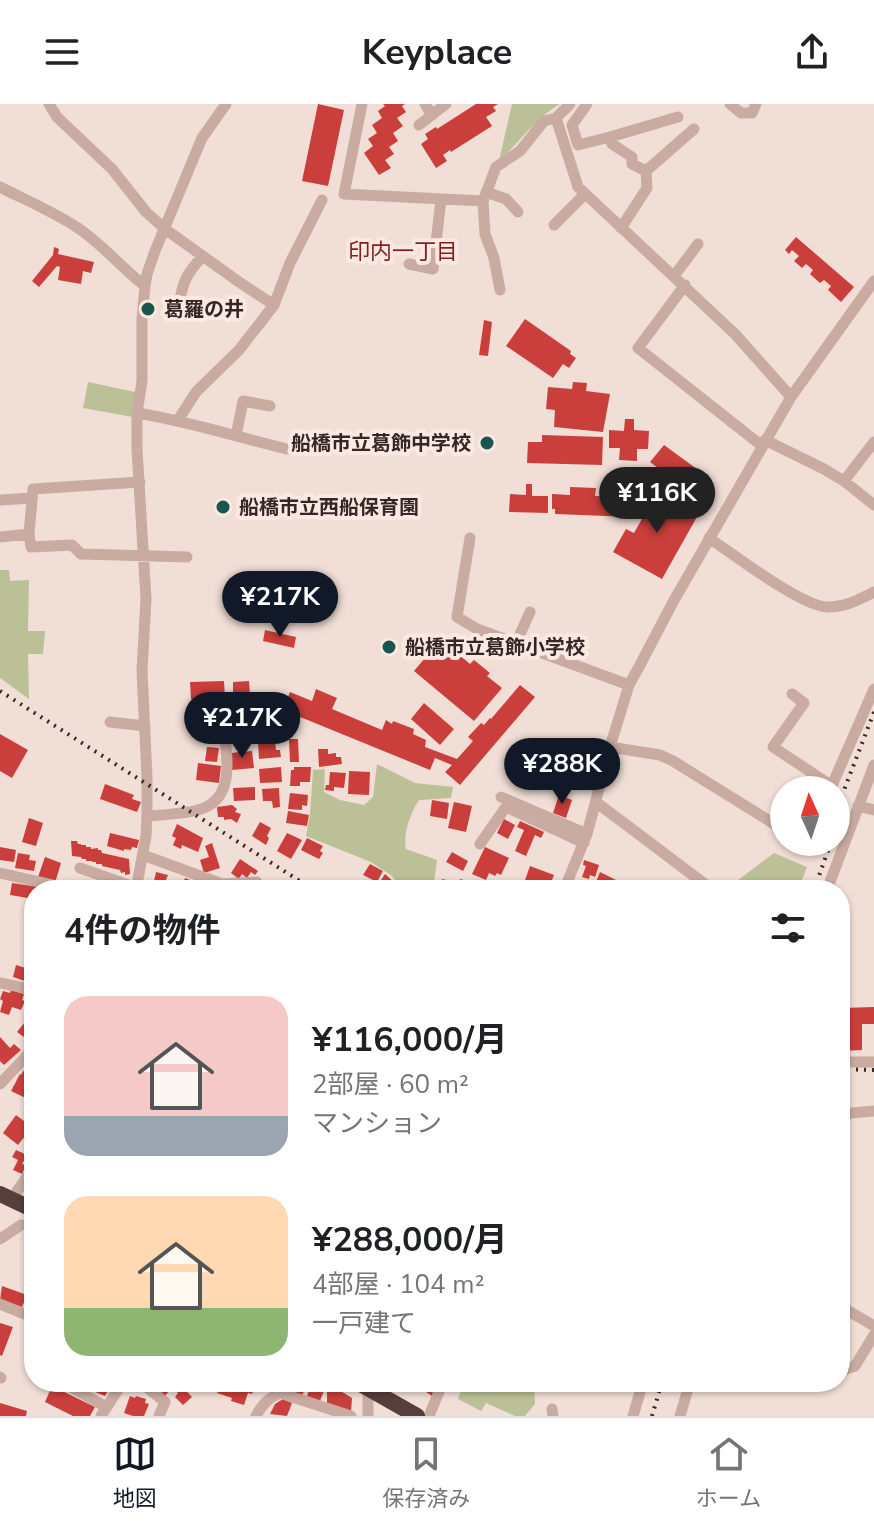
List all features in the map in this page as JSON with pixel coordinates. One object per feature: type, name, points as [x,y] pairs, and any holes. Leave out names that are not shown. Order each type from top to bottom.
[{"type":"highway","points":[[9,1195],[24,1220]]},
{"type":"highway","points":[[377,1392],[417,1416]]},
{"type":"street","points":[[49,104],[57,117],[112,169],[146,212],[165,229],[274,305]]},
{"type":"street","points":[[138,880],[147,816],[142,671],[146,599],[137,449],[145,286],[147,274],[202,138],[226,104]]},
{"type":"street","points":[[362,104],[344,194],[441,199],[485,196],[506,199],[518,212]]},
{"type":"street","points":[[425,104],[432,115]]},
{"type":"street","points":[[419,125],[446,104]]},
{"type":"street","points":[[500,290],[494,258],[485,234],[485,196],[496,167],[520,151],[544,121],[556,118],[570,104]]},
{"type":"street","points":[[587,104],[572,125],[578,145],[678,117]]},
{"type":"street","points":[[730,104],[741,113],[752,113],[756,104]]},
{"type":"street","points":[[556,118],[578,187],[735,334],[791,397]]},
{"type":"street","points":[[646,171],[694,129]]},
{"type":"street","points":[[610,137],[612,144],[632,157],[632,164],[646,171]]},
{"type":"street","points":[[621,228],[647,188],[646,171]]},
{"type":"street","points":[[0,187],[78,228],[145,286]]},
{"type":"street","points":[[554,225],[585,194]]},
{"type":"street","points":[[409,264],[433,269],[441,199]]},
{"type":"street","points":[[178,420],[196,392],[239,350],[274,305],[290,263],[322,200]]},
{"type":"street","points":[[674,276],[698,244]]},
{"type":"street","points":[[179,304],[189,271],[203,256]]},
{"type":"street","points":[[568,880],[586,838],[629,685],[791,397],[874,281]]},
{"type":"street","points":[[685,285],[638,348],[764,443],[824,469],[874,505]]},
{"type":"street","points":[[236,436],[243,401],[270,406]]},
{"type":"street","points":[[137,413],[178,420],[287,449]]},
{"type":"street","points":[[844,481],[874,442]]},
{"type":"street","points":[[140,482],[33,489],[29,534],[31,547],[72,545],[81,554],[187,557]]},
{"type":"street","points":[[0,500],[32,498]]},
{"type":"street","points":[[0,537],[29,534]]},
{"type":"street","points":[[470,538],[457,617],[477,629],[629,685]]},
{"type":"street","points":[[709,538],[786,590],[824,607],[847,605],[874,592]]},
{"type":"street","points":[[516,643],[530,612]]},
{"type":"street","points":[[836,776],[874,689]]},
{"type":"street","points":[[792,694],[804,703],[773,747],[814,776]]},
{"type":"street","points":[[147,816],[201,810],[221,796],[226,784],[222,715]]},
{"type":"street","points":[[110,722],[145,726]]},
{"type":"street","points":[[610,747],[660,755],[673,761],[770,821]]},
{"type":"street","points":[[831,880],[874,765]]},
{"type":"street","points":[[501,797],[586,838]]},
{"type":"street","points":[[596,802],[699,880]]},
{"type":"street","points":[[858,806],[874,810]]},
{"type":"street","points":[[480,844],[506,807],[586,838]]},
{"type":"street","points":[[143,855],[211,880]]},
{"type":"street","points":[[80,868],[112,880]]},
{"type":"street","points":[[0,873],[31,880]]},
{"type":"street","points":[[0,983],[24,988]]},
{"type":"street","points":[[0,1084],[24,1059]]},
{"type":"street","points":[[850,1062],[874,1062]]},
{"type":"street","points":[[850,1113],[874,1111]]},
{"type":"street","points":[[9,1195],[24,1180]]},
{"type":"street","points":[[0,1239],[24,1227]]},
{"type":"street","points":[[0,1304],[24,1314]]},
{"type":"street","points":[[850,1312],[874,1326]]},
{"type":"street","points":[[850,1368],[855,1366],[874,1335]]},
{"type":"street","points":[[76,1392],[103,1412],[116,1392]]},
{"type":"street","points":[[152,1392],[165,1402],[159,1416]]},
{"type":"street","points":[[256,1416],[263,1404],[277,1392]]},
{"type":"street","points":[[287,1392],[310,1410],[351,1416]]},
{"type":"street","points":[[365,1392],[368,1416]]},
{"type":"street","points":[[429,1416],[439,1392]]},
{"type":"street","points":[[633,1416],[640,1392]]},
{"type":"street","points":[[680,1416],[687,1392]]},
{"type":"green space","points":[[512,104],[560,104],[535,123],[499,161]]},
{"type":"green space","points":[[88,382],[135,392],[133,417],[83,408]]},
{"type":"green space","points":[[0,570],[9,570],[10,581],[29,580],[28,631],[45,631],[43,654],[28,654],[29,699],[0,678]]},
{"type":"green space","points":[[377,764],[415,783],[453,787],[451,798],[419,800],[406,830],[406,849],[437,860],[434,880],[395,880],[371,862],[306,836],[313,770],[325,769],[324,792],[340,800],[364,805],[373,797]]},
{"type":"green space","points":[[770,856],[781,856],[807,867],[802,880],[738,880]]},
{"type":"green space","points":[[461,1392],[534,1392],[535,1404],[525,1416],[515,1416],[486,1403],[481,1411],[458,1399]]},
{"type":"building","points":[[318,104],[344,110],[328,186],[302,181]]},
{"type":"building","points":[[383,104],[405,104],[402,106],[406,112],[397,118],[403,126],[393,133],[398,141],[389,147],[394,154],[385,160],[391,168],[379,175],[364,153],[373,146],[368,139],[377,133],[372,125],[382,118],[378,111],[385,106]]},
{"type":"building","points":[[476,104],[498,104],[493,107],[496,111],[486,117],[492,126],[443,155],[447,161],[436,168],[421,144],[428,139],[425,134]]},
{"type":"building","points":[[796,237],[854,287],[841,302],[828,290],[831,286],[824,280],[820,283],[810,274],[813,270],[806,264],[802,268],[794,261],[799,256],[792,250],[789,254],[785,250]]},
{"type":"building","points":[[54,247],[59,249],[58,254],[94,262],[91,273],[83,271],[81,284],[58,280],[60,267],[57,266],[39,287],[32,281],[53,255]]},
{"type":"building","points":[[525,319],[571,351],[570,354],[576,358],[569,368],[563,364],[553,378],[506,346]]},
{"type":"building","points":[[484,320],[492,322],[488,356],[479,355]]},
{"type":"building","points":[[573,382],[587,383],[586,391],[610,394],[603,432],[554,427],[555,410],[546,409],[548,387],[572,389]]},
{"type":"building","points":[[625,419],[634,419],[634,430],[649,431],[648,449],[637,449],[637,461],[619,460],[620,448],[609,448],[609,430],[624,431]]},
{"type":"building","points":[[542,435],[603,437],[602,465],[527,463],[528,442],[542,442]]},
{"type":"building","points":[[664,445],[712,480],[698,498],[650,462]]},
{"type":"building","points":[[526,484],[532,484],[532,496],[548,496],[548,513],[509,512],[510,494],[526,495]]},
{"type":"building","points":[[570,487],[596,488],[595,496],[633,498],[632,517],[555,514],[552,494],[570,495]]},
{"type":"building","points":[[660,487],[671,493],[668,499],[698,515],[662,579],[613,552],[626,529],[634,533]]},
{"type":"building","points":[[265,630],[296,637],[294,648],[263,641]]},
{"type":"building","points":[[441,639],[470,664],[474,660],[502,688],[474,721],[414,671]]},
{"type":"building","points":[[224,681],[225,698],[191,699],[190,682]]},
{"type":"building","points":[[249,681],[250,696],[233,697],[233,682]]},
{"type":"building","points":[[520,685],[535,697],[460,785],[445,772],[452,765],[435,758],[430,770],[283,710],[290,692],[312,701],[316,689],[337,698],[332,709],[382,730],[386,720],[414,729],[413,734],[426,740],[425,747],[457,759],[473,741],[468,737],[481,723],[484,725],[491,719]]},
{"type":"building","points":[[424,703],[454,729],[440,745],[411,719]]},
{"type":"building","points":[[250,723],[252,738],[233,741],[231,726]]},
{"type":"building","points":[[0,734],[28,750],[12,778],[0,771]]},
{"type":"building","points":[[289,739],[298,739],[299,762],[290,762]]},
{"type":"building","points":[[275,742],[281,757],[259,759],[258,743]]},
{"type":"building","points":[[207,747],[219,748],[217,762],[205,761]]},
{"type":"building","points":[[541,747],[565,761],[560,770],[556,767],[551,776],[549,774],[541,787],[524,777]]},
{"type":"building","points":[[318,749],[328,749],[328,754],[336,753],[336,757],[341,757],[342,764],[319,767]]},
{"type":"building","points":[[252,751],[254,768],[232,770],[230,753]]},
{"type":"building","points":[[198,763],[221,766],[219,783],[196,780]]},
{"type":"building","points":[[281,767],[282,782],[260,783],[259,769]]},
{"type":"building","points":[[294,767],[311,767],[310,782],[290,786]]},
{"type":"building","points":[[349,771],[370,772],[369,795],[348,794]]},
{"type":"building","points":[[330,772],[346,773],[344,788],[325,790],[329,785]]},
{"type":"building","points":[[105,784],[134,795],[132,799],[141,802],[137,812],[100,799]]},
{"type":"building","points":[[255,787],[255,800],[234,801],[233,788]]},
{"type":"building","points":[[279,788],[280,807],[273,808],[272,801],[263,801],[262,789]]},
{"type":"building","points":[[290,793],[308,795],[307,806],[302,805],[302,810],[288,809]]},
{"type":"building","points":[[559,795],[572,800],[566,818],[553,813]]},
{"type":"building","points":[[432,800],[449,803],[447,819],[430,816]]},
{"type":"building","points":[[454,802],[472,806],[466,832],[448,828]]},
{"type":"building","points":[[232,805],[237,809],[235,812],[241,814],[237,823],[218,817],[217,807]]},
{"type":"building","points":[[288,811],[309,815],[307,826],[286,823]]},
{"type":"building","points":[[29,818],[43,823],[36,846],[22,842]]},
{"type":"building","points":[[504,819],[515,825],[508,839],[497,833]]},
{"type":"building","points":[[520,821],[544,832],[541,838],[535,835],[526,856],[515,851],[524,830],[517,827]]},
{"type":"building","points":[[260,822],[271,828],[266,845],[252,836]]},
{"type":"building","points":[[177,824],[203,838],[198,852],[182,845],[181,849],[173,845],[176,838],[172,836]]},
{"type":"building","points":[[110,833],[139,840],[137,848],[124,851],[107,846]]},
{"type":"building","points":[[287,833],[302,840],[291,859],[277,851]]},
{"type":"building","points":[[307,838],[323,846],[319,859],[301,850]]},
{"type":"building","points":[[71,841],[129,859],[130,874],[125,875],[120,870],[72,856]]},
{"type":"building","points":[[212,843],[220,868],[204,873],[200,860],[209,857],[205,846]]},
{"type":"building","points":[[0,847],[16,850],[14,862],[0,860]]},
{"type":"building","points":[[485,847],[509,858],[501,875],[489,873],[486,880],[472,874]]},
{"type":"building","points":[[452,852],[468,861],[463,871],[446,862]]},
{"type":"building","points":[[18,853],[30,855],[29,860],[36,861],[34,871],[15,868]]},
{"type":"building","points":[[45,857],[61,863],[56,880],[38,877]]},
{"type":"building","points":[[240,859],[258,871],[255,875],[251,872],[247,878],[242,874],[239,879],[231,873]]},
{"type":"building","points":[[584,860],[599,865],[595,877],[582,877],[586,866],[583,865]]},
{"type":"building","points":[[370,864],[383,871],[378,880],[363,875]]},
{"type":"building","points":[[530,866],[554,875],[552,880],[525,880]]},
{"type":"building","points":[[156,872],[168,875],[166,880],[154,880]]},
{"type":"building","points":[[600,872],[616,880],[597,880]]},
{"type":"building","points":[[12,883],[24,885],[24,897],[10,895]]},
{"type":"building","points":[[16,965],[24,968],[24,981],[13,977]]},
{"type":"building","points":[[11,990],[24,994],[24,1003],[21,1010],[12,1007],[9,1015],[0,1012],[3,1001],[0,999],[3,991],[10,993]]},
{"type":"building","points":[[874,1007],[874,1024],[862,1024],[862,1050],[850,1051],[850,1008]]},
{"type":"building","points":[[24,1023],[24,1037],[17,1032]]},
{"type":"building","points":[[0,1037],[10,1048],[14,1044],[21,1050],[4,1065],[0,1061]]},
{"type":"building","points":[[24,1071],[24,1097],[11,1091]]},
{"type":"building","points":[[16,1115],[24,1121],[24,1137],[18,1145],[3,1133]]},
{"type":"building","points":[[16,1150],[24,1154],[22,1174],[13,1170],[18,1160],[12,1157]]},
{"type":"building","points":[[2,1286],[24,1294],[22,1307],[0,1300]]},
{"type":"building","points":[[0,1323],[13,1327],[2,1356],[0,1355]]},
{"type":"building","points":[[49,1392],[64,1392],[95,1407],[90,1416],[73,1416],[45,1402]]},
{"type":"building","points":[[187,1392],[192,1397],[183,1405],[175,1397],[178,1393]]},
{"type":"building","points":[[253,1392],[248,1393],[244,1405],[217,1393]]},
{"type":"building","points":[[308,1392],[324,1392],[320,1401],[307,1396]]},
{"type":"building","points":[[327,1392],[342,1392],[352,1398],[351,1412],[327,1403]]},
{"type":"building","points":[[130,1396],[146,1399],[145,1403],[149,1404],[144,1416],[124,1413]]},
{"type":"building","points":[[283,1399],[292,1403],[287,1416],[270,1414],[275,1404]]},
{"type":"building","points":[[0,1403],[27,1411],[26,1416],[0,1416]]},
{"type":"railway","points":[[0,691],[298,880]]},
{"type":"railway","points":[[849,776],[874,712]]},
{"type":"railway","points":[[818,880],[826,856]]},
{"type":"railway","points":[[850,1069],[874,1070]]},
{"type":"railway","points":[[652,1416],[659,1392]]},
{"type":"place","name":"葛羅の井","points":[[148,309]]},
{"type":"place","name":"船橋市立葛飾中学校","points":[[487,443]]},
{"type":"place","name":"船橋市立西船保育園","points":[[223,507]]},
{"type":"place","name":"船橋市立葛飾小学校","points":[[389,647]]},
{"type":"district","name":"印内一丁目","points":[[403,252]]}]
